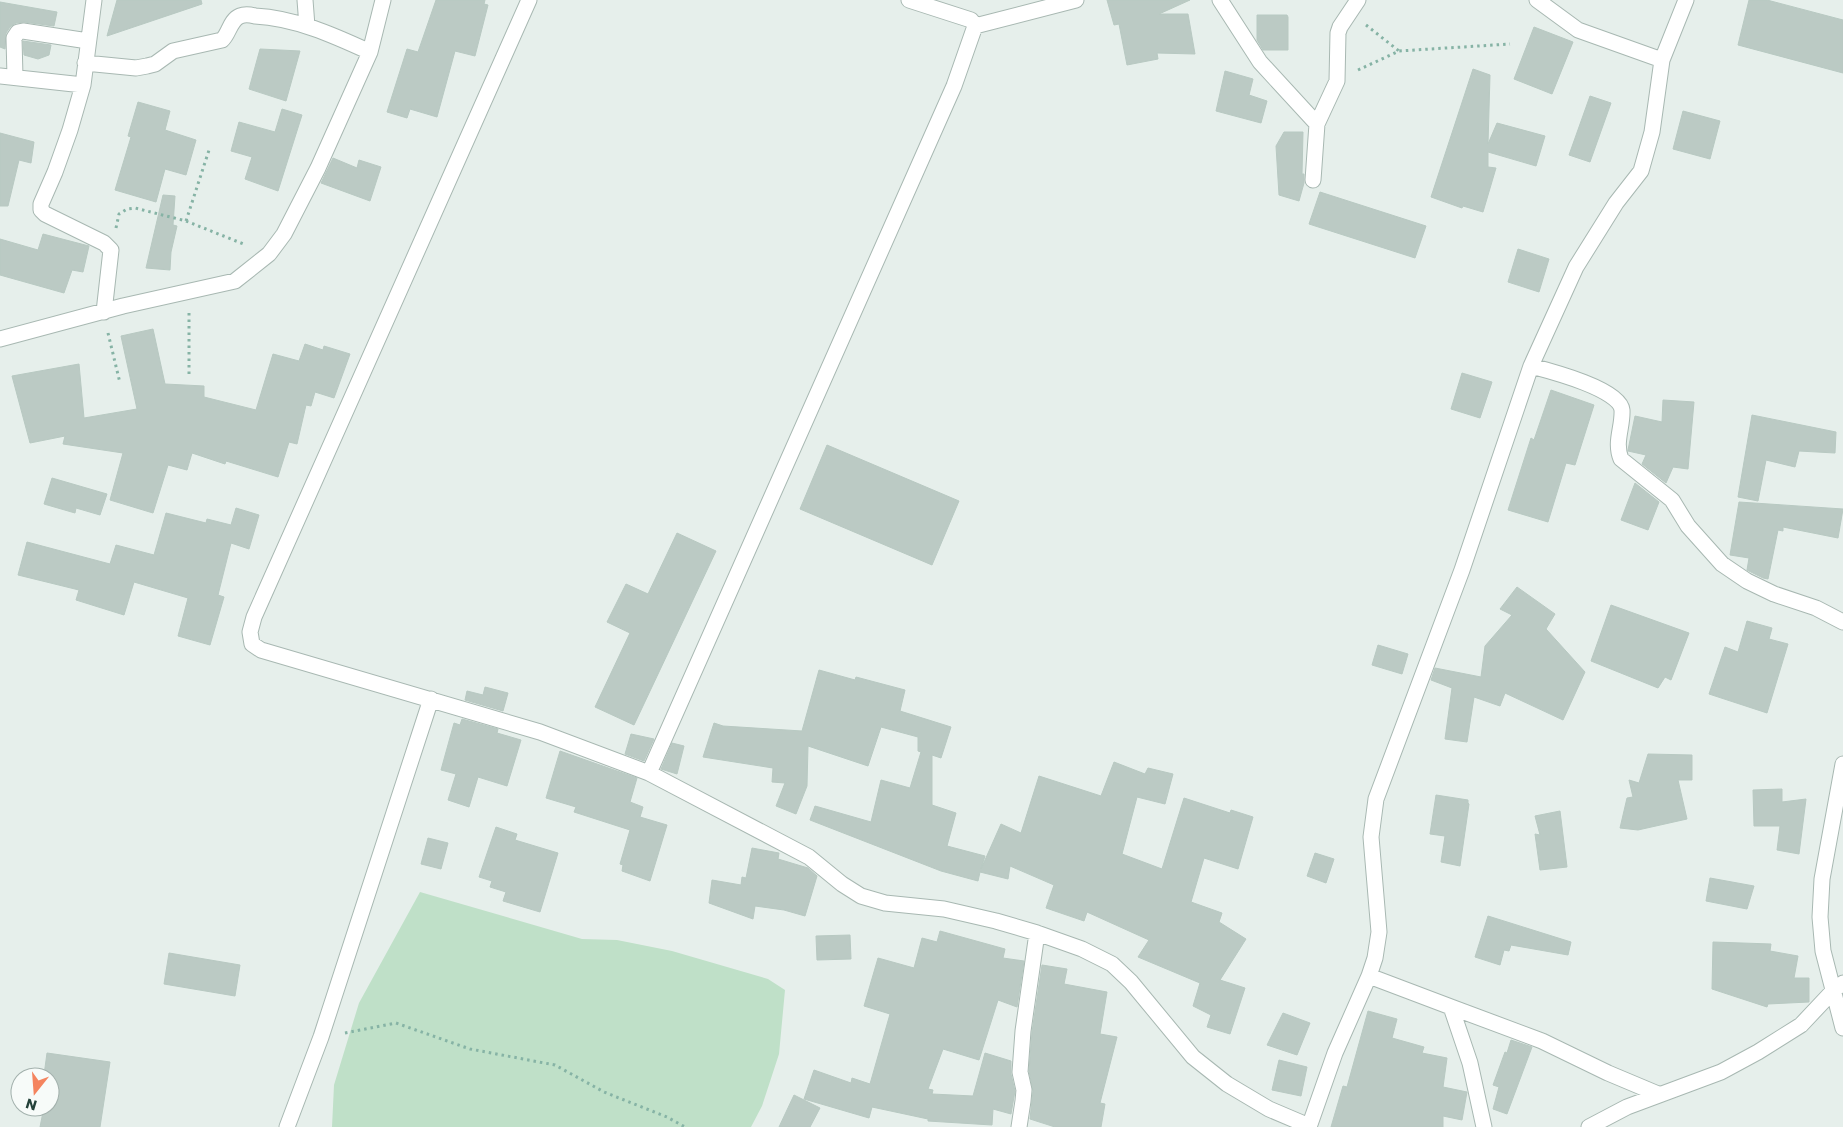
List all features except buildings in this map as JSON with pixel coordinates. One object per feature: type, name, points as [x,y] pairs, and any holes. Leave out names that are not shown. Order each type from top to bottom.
[{"type":"street","points":[[94,0],[83,85],[70,130],[41,204],[41,210],[45,214],[104,243],[111,250],[104,312]]},
{"type":"street","points":[[305,0],[307,26]]},
{"type":"street","points":[[0,339],[123,306],[235,281],[269,254],[284,234],[318,168],[370,52],[384,0]]},
{"type":"street","points":[[529,0],[262,599],[250,632],[252,644],[260,650],[540,732],[649,773],[809,857],[842,884],[862,896],[885,903],[944,910],[1037,933],[1082,949],[1112,964],[1131,982],[1193,1057],[1227,1084],[1269,1109],[1309,1127],[1335,1053],[1375,958],[1380,932],[1371,838],[1376,799],[1462,570],[1531,366],[1576,267],[1616,203],[1641,171],[1652,132],[1662,60],[1686,0]]},
{"type":"street","points":[[909,0],[971,20],[975,26]]},
{"type":"street","points":[[975,26],[1076,0]]},
{"type":"street","points":[[1220,0],[1260,62],[1317,124]]},
{"type":"street","points":[[1538,0],[1578,30],[1662,60]]},
{"type":"street","points":[[1313,180],[1317,124],[1337,80],[1338,33],[1354,7]]},
{"type":"street","points":[[85,63],[136,68],[155,64],[173,51],[222,40],[238,16],[245,15],[279,18],[307,26],[370,52]]},
{"type":"street","points":[[649,773],[954,86],[975,26]]},
{"type":"street","points":[[83,85],[7,76],[14,38],[18,32],[23,31],[88,41]]},
{"type":"street","points":[[1531,366],[1577,380],[1602,390],[1618,400],[1622,409],[1617,450],[1620,459],[1672,500],[1688,526],[1722,564],[1774,594],[1816,608],[1843,622]]},
{"type":"street","points":[[287,1127],[321,1037],[431,699]]},
{"type":"street","points":[[1843,764],[1822,878],[1820,917],[1823,951],[1838,987],[1843,1028]]},
{"type":"street","points":[[1019,1127],[1024,1096],[1020,1072],[1023,1031],[1037,933]]},
{"type":"street","points":[[1369,976],[1549,1044],[1608,1073],[1658,1094]]},
{"type":"street","points":[[1589,1127],[1658,1094],[1720,1072],[1758,1052],[1801,1025],[1838,987]]},
{"type":"street","points":[[1451,1007],[1470,1063],[1484,1127]]},
{"type":"path","points":[[1354,7],[1398,51]]},
{"type":"path","points":[[1337,80],[1398,51],[1510,44]]},
{"type":"path","points":[[186,221],[210,147]]},
{"type":"path","points":[[111,250],[119,214],[126,209],[135,208],[186,221],[269,254]]},
{"type":"path","points":[[189,292],[189,374]]},
{"type":"path","points":[[104,312],[120,383]]},
{"type":"path","points":[[321,1037],[396,1023],[470,1049],[555,1065],[604,1092],[667,1117],[685,1127]]},
{"type":"green space","points":[[420,892],[582,939],[617,940],[672,951],[768,979],[785,990],[779,1054],[762,1106],[751,1127],[332,1127],[334,1085],[359,1003]]}]
